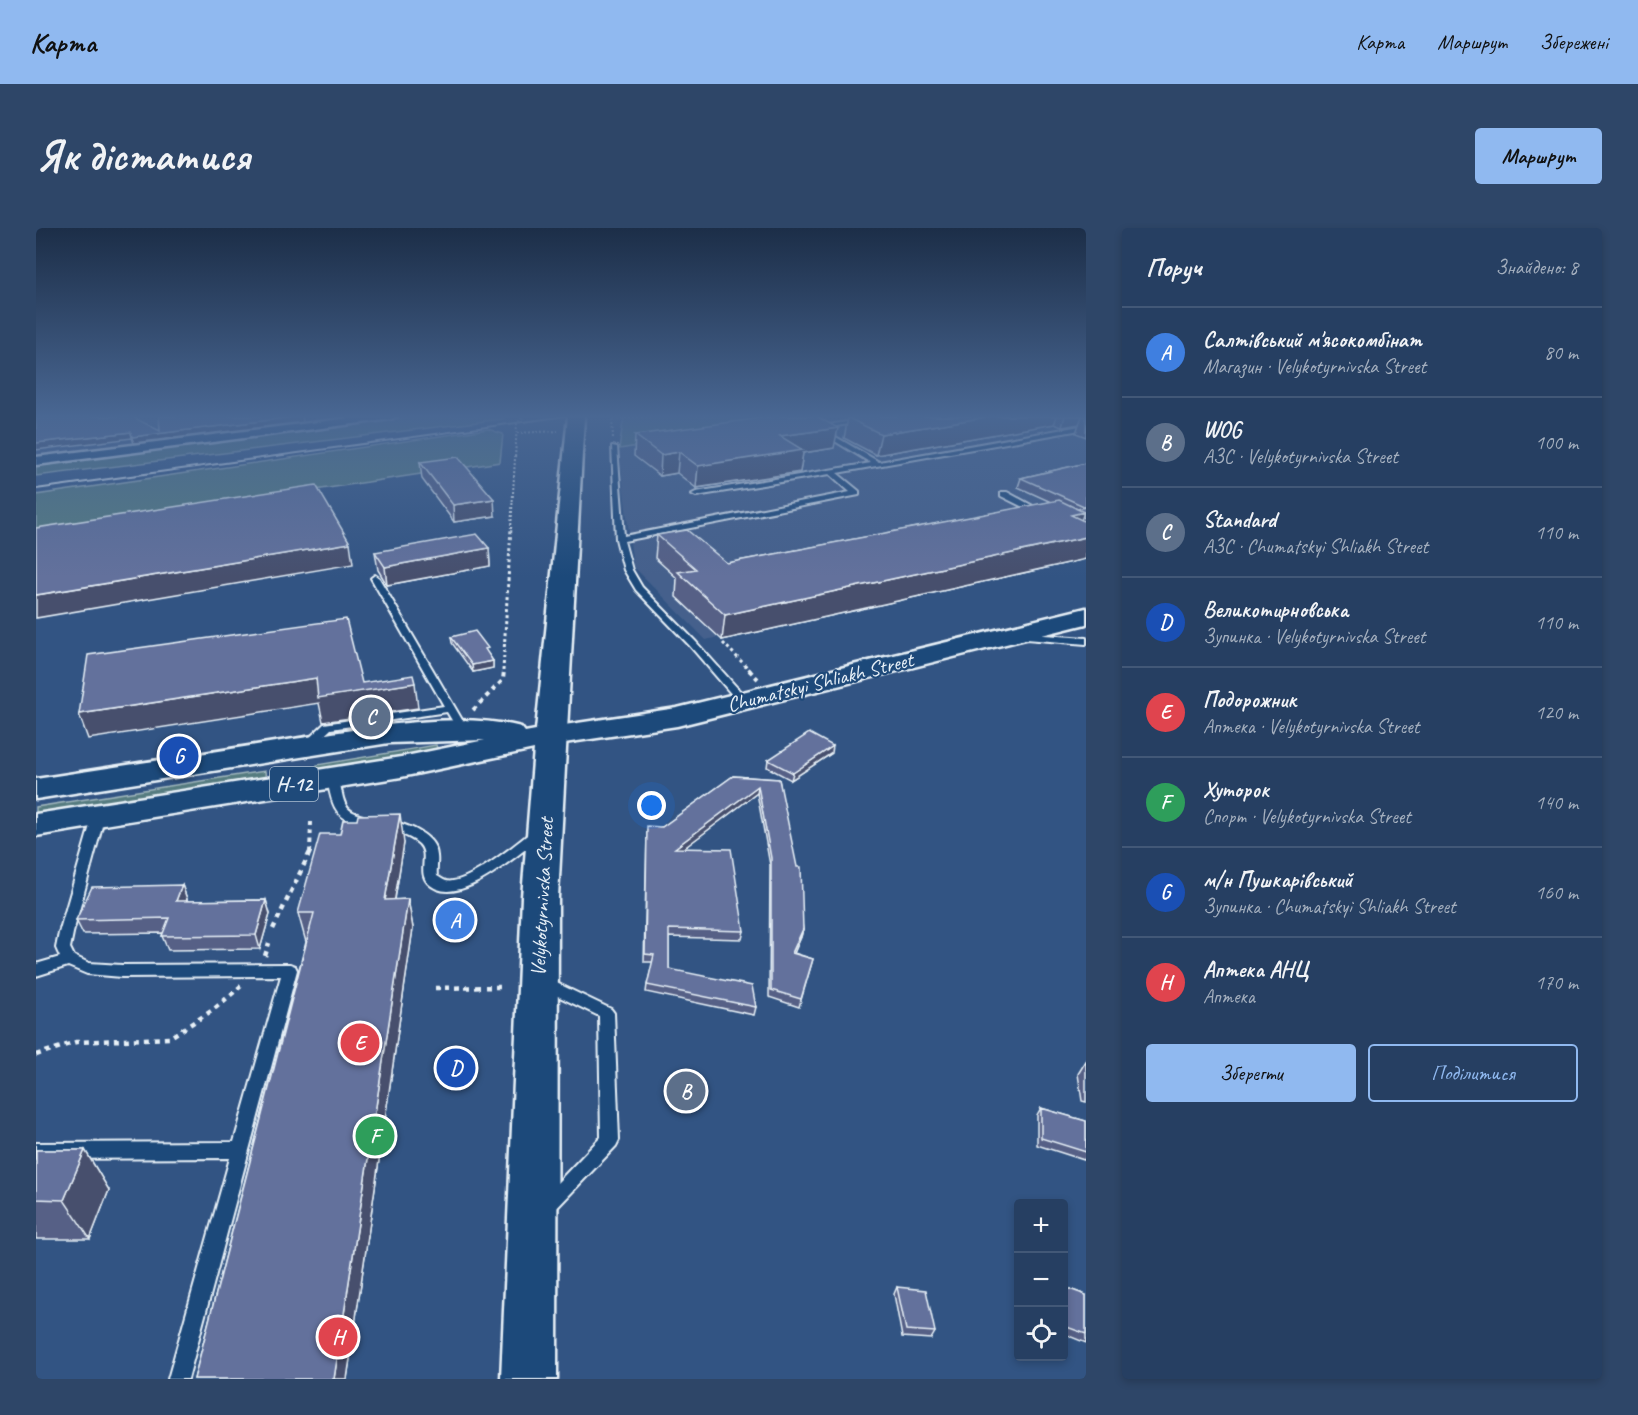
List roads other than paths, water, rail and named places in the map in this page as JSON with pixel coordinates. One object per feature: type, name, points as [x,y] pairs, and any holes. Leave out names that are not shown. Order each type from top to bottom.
[{"type":"main road","name":"Velykotyrnivska Street","points":[[529,1379],[532,1220],[519,983],[545,828],[567,470]]},
{"type":"main road","name":"Chumatskyi Shliakh Street","points":[[36,825],[401,767],[551,736],[647,723],[738,695],[1086,616]]},
{"type":"main road","name":"Chumatskyi Shliakh Street","points":[[36,789],[389,735],[461,717],[551,736]]},
{"type":"main road","points":[[305,748],[321,780]]},
{"type":"lane","points":[[615,470],[620,539],[628,570],[639,588],[738,695]]},
{"type":"lane","points":[[696,495],[844,470]]},
{"type":"lane","points":[[620,539],[856,493],[831,472]]},
{"type":"lane","points":[[1004,494],[1055,519]]},
{"type":"lane","points":[[375,578],[461,717]]},
{"type":"lane","points":[[1010,635],[1086,641]]},
{"type":"lane","points":[[321,780],[343,812],[358,821],[395,826],[415,835],[430,850],[432,879],[440,886],[449,888],[470,881],[545,828]]},
{"type":"lane","points":[[99,815],[66,933],[63,948],[69,960],[87,968],[122,971],[290,970],[178,1379]]},
{"type":"lane","points":[[36,970],[69,960]]},
{"type":"lane","points":[[519,983],[606,1013],[610,1140],[532,1220]]},
{"type":"lane","points":[[36,1151],[239,1150]]},
{"type":"railway","points":[[36,489],[176,470]]},
{"type":"place","name":"Standard","points":[[371,717]]},
{"type":"place","name":"м/н Пушкарівський","points":[[179,756]]},
{"type":"place","name":"Салтівський м'ясокомбінат","points":[[455,920]]},
{"type":"place","name":"Подорожник","points":[[360,1043]]},
{"type":"place","name":"Великотирновська","points":[[456,1068]]},
{"type":"place","name":"WOG","points":[[686,1091]]},
{"type":"place","name":"Хуторок","points":[[375,1136]]},
{"type":"place","name":"Аптека АНЦ","points":[[338,1337]]}]
